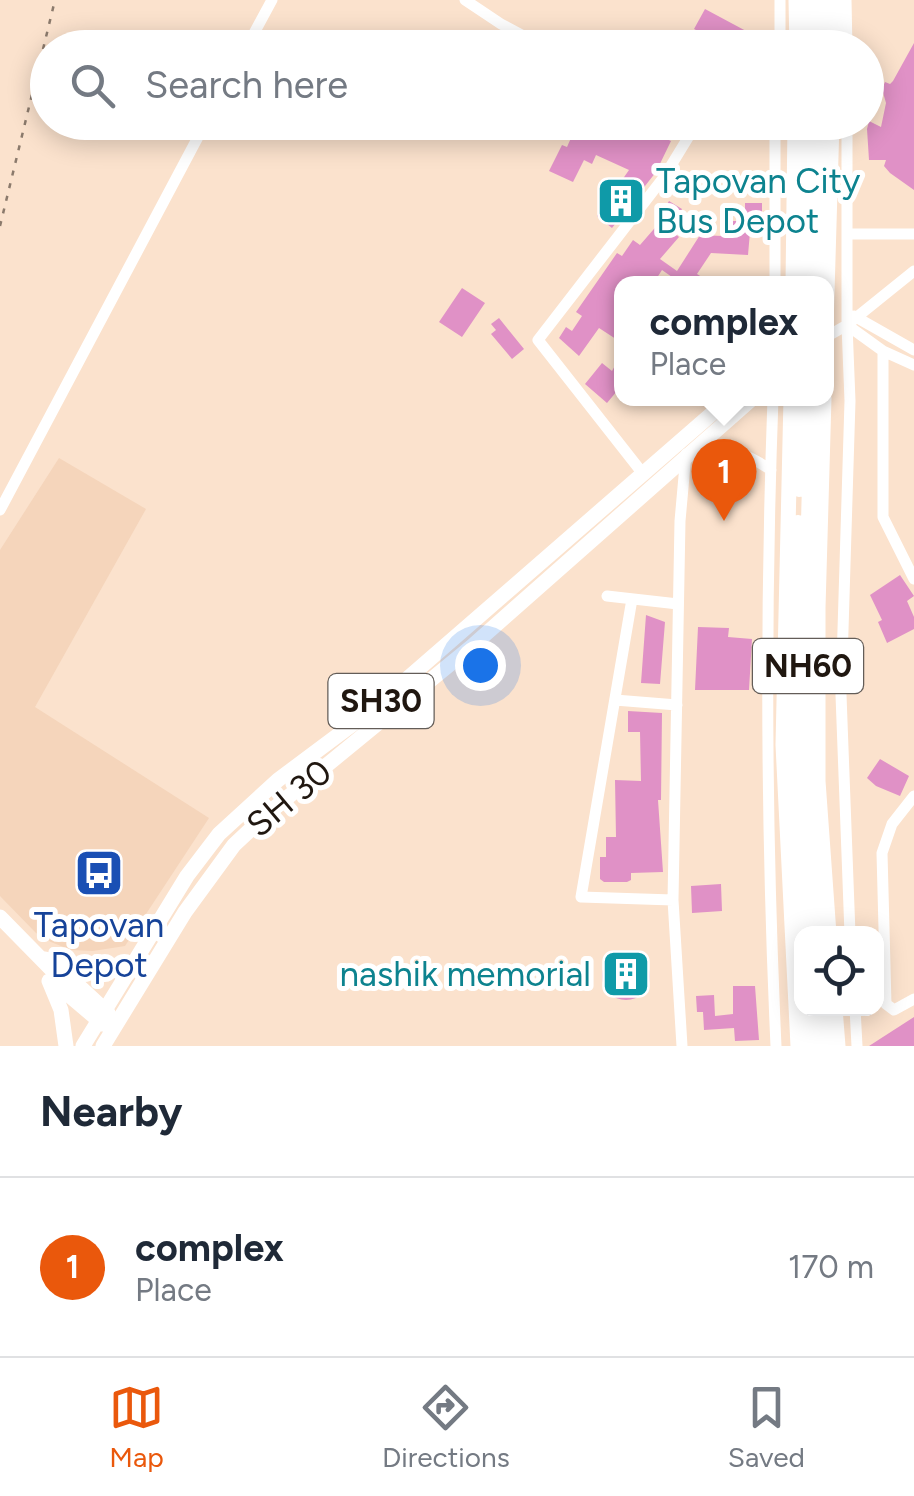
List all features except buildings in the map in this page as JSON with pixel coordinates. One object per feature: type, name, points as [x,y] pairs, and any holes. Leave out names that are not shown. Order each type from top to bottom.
[{"type":"highway","points":[[809,0],[809,30]]},
{"type":"highway","points":[[824,0],[824,30]]},
{"type":"highway","points":[[804,276],[807,140]]},
{"type":"highway","points":[[819,276],[823,140]]},
{"type":"highway","name":"NH60","points":[[801,406],[792,708],[803,926]]},
{"type":"highway","name":"NH60","points":[[814,406],[808,758],[818,926]]},
{"type":"highway","points":[[811,1016],[813,1046]]},
{"type":"highway","points":[[825,1016],[828,1046]]},
{"type":"main road","points":[[796,0],[797,30]]},
{"type":"main road","points":[[835,30],[836,0]]},
{"type":"main road","points":[[793,276],[796,140]]},
{"type":"main road","points":[[827,276],[831,140]]},
{"type":"main road","name":"SH 30","points":[[103,1046],[185,912],[240,840],[471,647],[680,452],[723,406]]},
{"type":"main road","name":"SH 30","points":[[83,1046],[186,876],[228,826],[278,780],[368,712],[644,475],[742,406]]},
{"type":"main road","points":[[791,406],[783,746],[798,1046]]},
{"type":"main road","points":[[824,406],[818,762],[828,926]]},
{"type":"main road","points":[[228,826],[240,840]]},
{"type":"main road","points":[[0,917],[53,971],[67,974],[114,1028]]},
{"type":"main road","points":[[41,958],[90,970],[129,970]]},
{"type":"main road","points":[[41,958],[61,1010],[66,1046]]},
{"type":"main road","points":[[836,1016],[838,1046]]},
{"type":"street","points":[[256,30],[272,0]]},
{"type":"street","points":[[465,0],[512,30]]},
{"type":"street","points":[[780,0],[780,30]]},
{"type":"street","points":[[846,0],[847,30]]},
{"type":"street","points":[[0,510],[196,140]]},
{"type":"street","points":[[644,475],[538,340],[664,176],[686,140]]},
{"type":"street","points":[[775,140],[775,276]]},
{"type":"street","points":[[847,140],[850,401],[841,695],[850,926]]},
{"type":"street","points":[[848,234],[914,234]]},
{"type":"street","points":[[834,331],[914,271]]},
{"type":"street","points":[[850,320],[914,350]]},
{"type":"street","points":[[850,320],[883,350],[914,365]]},
{"type":"street","points":[[883,350],[882,517],[913,574]]},
{"type":"street","points":[[774,406],[765,654],[776,1046]]},
{"type":"street","points":[[682,1046],[673,900],[680,452],[736,450],[770,470]]},
{"type":"street","points":[[607,596],[678,604]]},
{"type":"street","points":[[632,599],[581,897],[673,900]]},
{"type":"street","points":[[615,700],[676,704]]},
{"type":"street","points":[[914,796],[892,824],[882,853],[886,1004],[894,1010],[914,999]]},
{"type":"street","points":[[854,1016],[856,1046]]},
{"type":"path","points":[[49,30],[56,0]]},
{"type":"path","points":[[0,226],[30,105]]},
{"type":"shaded area","points":[[59,458],[146,509],[35,707],[209,818],[125,946],[93,951],[71,950],[51,942],[36,933],[0,896],[0,550]]},
{"type":"place","name":"Tapovan City Bus Depot","points":[[621,201]]},
{"type":"place","name":"complex","points":[[724,521]]},
{"type":"place","name":"Tapovan Depot","points":[[99,873]]},
{"type":"place","name":"nashik memorial","points":[[626,974]]}]
